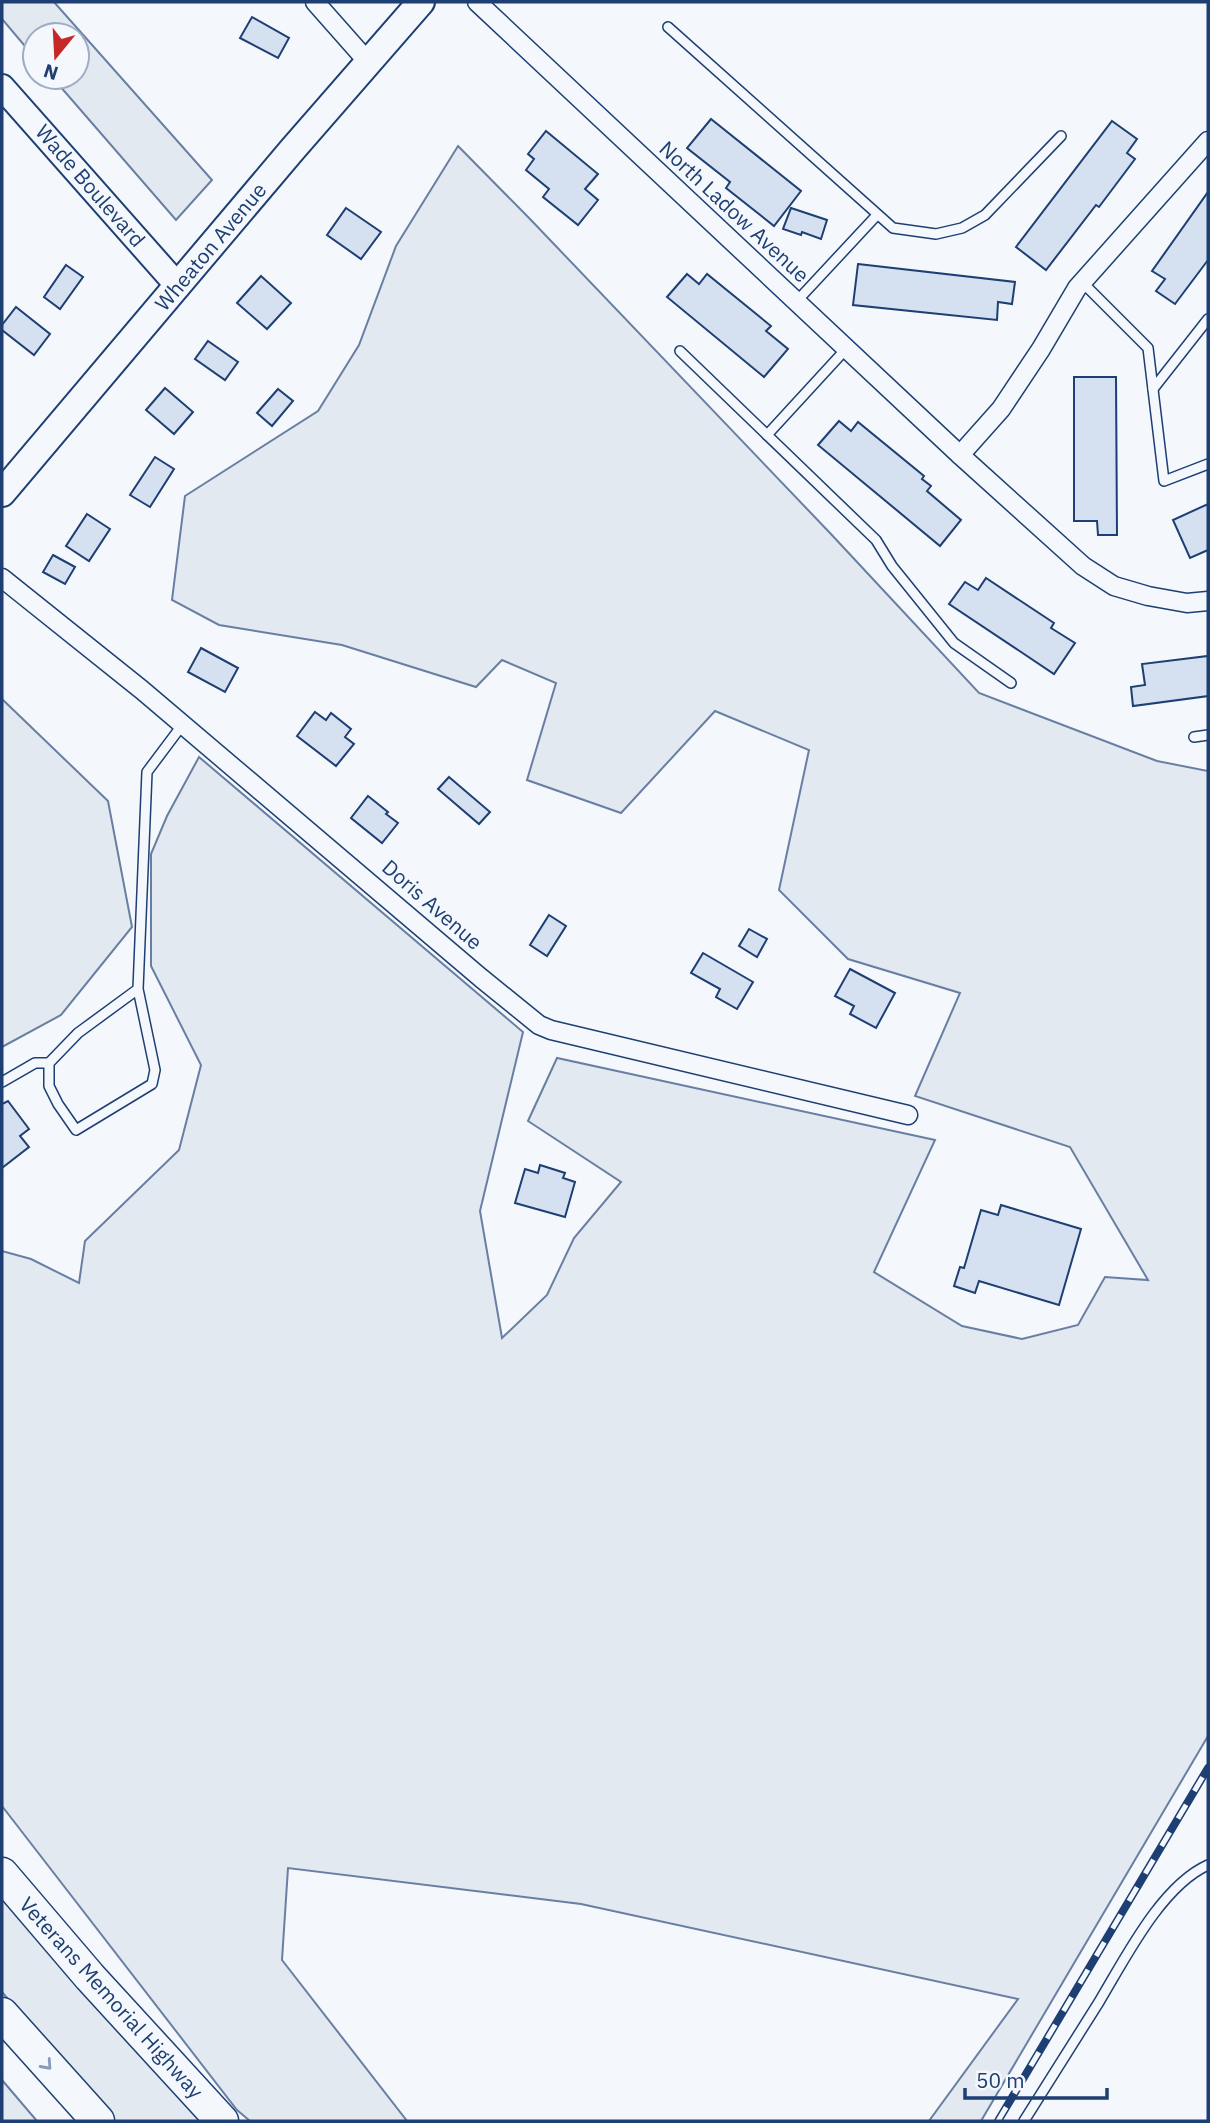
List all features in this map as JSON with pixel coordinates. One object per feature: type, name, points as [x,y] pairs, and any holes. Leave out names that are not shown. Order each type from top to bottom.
[{"type":"highway","name":"Veterans Memorial Highway","points":[[2,1874],[90,1978],[222,2121]]},
{"type":"highway","points":[[2,2014],[99,2121]]},
{"type":"main road","name":"Wheaton Avenue","points":[[2,493],[10,474],[177,286],[421,2]]},
{"type":"main road","name":"Wade Boulevard","points":[[2,87],[177,286]]},
{"type":"street","points":[[315,2],[368,62]]},
{"type":"street","name":"North Ladow Avenue","points":[[477,2],[846,349],[1083,566],[1114,586],[1148,596],[1187,603],[1208,601]]},
{"type":"street","points":[[960,454],[1001,409],[1082,282],[1208,141]]},
{"type":"street","name":"Doris Avenue","points":[[2,578],[183,724],[539,1025],[600,1043],[908,1115]]},
{"type":"lane","points":[[668,27],[893,228],[936,234],[962,228],[985,215],[1061,136]]},
{"type":"lane","points":[[796,302],[877,215]]},
{"type":"lane","points":[[1082,282],[1149,348],[1164,481],[1208,464]]},
{"type":"lane","points":[[1153,389],[1208,319]]},
{"type":"lane","points":[[767,435],[846,349]]},
{"type":"lane","points":[[680,351],[876,540],[892,566],[954,643],[1011,683]]},
{"type":"lane","points":[[138,989],[78,1033],[49,1063],[49,1086],[76,1129],[152,1084],[155,1070],[138,989],[146,772],[183,724]]},
{"type":"lane","points":[[1194,737],[1208,735]]},
{"type":"lane","points":[[2,1082],[35,1063],[49,1063]]},
{"type":"lane","points":[[1024,2121],[1152,1917],[1169,1895],[1208,1864]]},
{"type":"shaded area","points":[[2,2],[54,2],[71,21],[21,21],[21,41],[2,19]]},
{"type":"shaded area","points":[[91,44],[212,180],[176,220],[64,91],[91,91]]},
{"type":"shaded area","points":[[458,146],[830,533],[979,693],[1157,761],[1208,771],[1208,1736],[981,2121],[929,2121],[1018,1999],[581,1904],[288,1868],[282,1960],[407,2121],[250,2121],[237,2110],[2,1806],[2,1251],[31,1259],[79,1283],[85,1241],[179,1150],[201,1065],[151,966],[151,854],[167,816],[199,757],[523,1032],[480,1211],[502,1338],[547,1295],[574,1238],[621,1182],[528,1121],[557,1058],[935,1140],[874,1272],[962,1326],[1022,1339],[1078,1325],[1105,1277],[1148,1280],[1070,1147],[915,1096],[960,993],[848,959],[779,890],[809,750],[715,711],[621,813],[527,780],[556,683],[502,660],[476,687],[342,645],[219,625],[172,600],[185,496],[318,411],[359,345],[396,246]]},
{"type":"shaded area","points":[[2,699],[108,801],[132,927],[61,1015],[2,1047]]},
{"type":"shaded area","points":[[2,1895],[204,2121],[110,2121],[2,1992]]},
{"type":"shaded area","points":[[2,2080],[37,2121],[2,2121]]},
{"type":"building","points":[[252,17],[289,38],[278,58],[240,38]]},
{"type":"building","points":[[711,119],[801,191],[774,226],[726,188],[730,182],[687,148]]},
{"type":"building","points":[[1112,121],[1137,139],[1127,153],[1135,159],[1046,270],[1016,247]]},
{"type":"building","points":[[546,131],[598,174],[585,189],[598,200],[578,225],[543,197],[549,189],[526,170],[534,159],[528,154]]},
{"type":"building","points":[[1208,192],[1208,260],[1175,304],[1156,291],[1165,279],[1152,271]]},
{"type":"building","points":[[346,208],[381,232],[361,259],[327,235]]},
{"type":"building","points":[[791,208],[827,220],[821,239],[783,229]]},
{"type":"building","points":[[858,264],[1015,282],[1012,304],[998,302],[997,320],[853,305]]},
{"type":"building","points":[[66,265],[83,277],[60,309],[44,297]]},
{"type":"building","points":[[687,274],[699,284],[707,274],[771,326],[766,331],[788,349],[764,377],[667,297]]},
{"type":"building","points":[[261,276],[291,303],[267,329],[237,303]]},
{"type":"building","points":[[16,307],[50,334],[34,355],[2,330],[2,325]]},
{"type":"building","points":[[208,341],[238,362],[225,380],[195,359]]},
{"type":"building","points":[[1074,377],[1116,377],[1117,535],[1098,535],[1097,521],[1074,521]]},
{"type":"building","points":[[165,388],[193,412],[174,434],[146,410]]},
{"type":"building","points":[[278,389],[293,401],[272,426],[257,413]]},
{"type":"building","points":[[839,421],[851,431],[858,422],[924,476],[922,479],[931,486],[927,491],[961,520],[940,546],[818,445]]},
{"type":"building","points":[[155,457],[174,469],[150,507],[130,495]]},
{"type":"building","points":[[1208,504],[1208,550],[1190,558],[1173,520]]},
{"type":"building","points":[[87,514],[110,529],[89,561],[66,546]]},
{"type":"building","points":[[53,555],[75,567],[65,584],[43,572]]},
{"type":"building","points":[[986,578],[1054,623],[1051,628],[1075,643],[1054,674],[949,604],[965,582],[978,590]]},
{"type":"building","points":[[201,648],[238,668],[225,692],[188,672]]},
{"type":"building","points":[[1208,656],[1208,696],[1133,706],[1131,687],[1145,685],[1142,664]]},
{"type":"building","points":[[315,712],[326,720],[331,713],[351,729],[345,737],[354,744],[336,766],[297,736]]},
{"type":"building","points":[[449,777],[490,812],[479,824],[438,789]]},
{"type":"building","points":[[368,796],[398,823],[382,843],[351,818]]},
{"type":"building","points":[[549,915],[566,926],[547,956],[530,945]]},
{"type":"building","points":[[749,929],[767,939],[757,957],[739,946]]},
{"type":"building","points":[[703,953],[753,982],[737,1009],[716,997],[720,989],[691,973]]},
{"type":"building","points":[[850,969],[895,993],[876,1028],[850,1014],[854,1006],[835,996]]},
{"type":"building","points":[[8,1101],[29,1129],[20,1136],[29,1147],[2,1168],[2,1104]]},
{"type":"building","points":[[540,1165],[565,1173],[563,1178],[575,1182],[565,1217],[515,1203],[525,1169],[538,1173]]},
{"type":"building","points":[[1001,1205],[1081,1229],[1059,1305],[979,1281],[975,1293],[954,1286],[960,1267],[964,1268],[981,1210],[998,1215]]},
{"type":"railway","points":[[998,2121],[1208,1768]]}]
